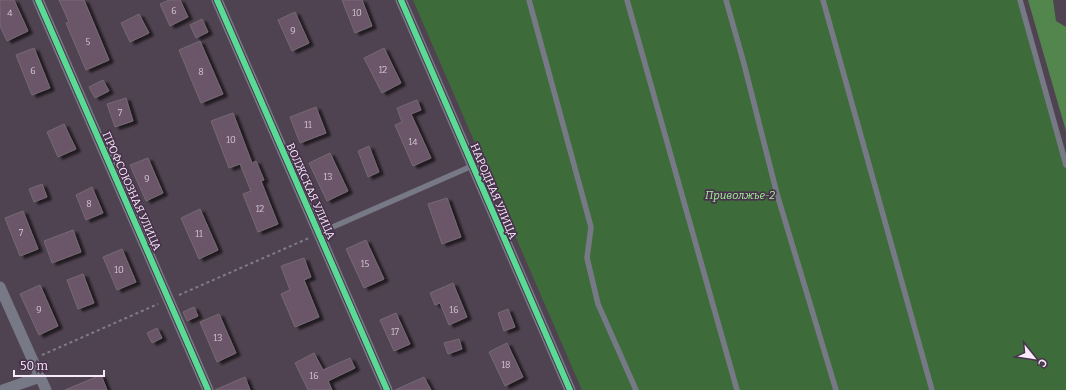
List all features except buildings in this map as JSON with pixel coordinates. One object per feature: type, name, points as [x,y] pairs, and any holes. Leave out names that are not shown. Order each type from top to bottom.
[{"type":"street","name":"ПРОФСОЮЗНАЯ УЛИЦА","points":[[38,0],[208,390]]},
{"type":"street","name":"ВОЛЖСКАЯ УЛИЦА","points":[[217,0],[387,390]]},
{"type":"street","name":"НАРОДНАЯ УЛИЦА","points":[[400,0],[570,390]]},
{"type":"street","points":[[0,287],[46,390]]},
{"type":"street","points":[[3,390],[40,377]]},
{"type":"lane","points":[[528,0],[591,227],[587,258],[598,304],[636,390]]},
{"type":"lane","points":[[627,0],[737,390]]},
{"type":"lane","points":[[726,0],[777,194],[836,390]]},
{"type":"lane","points":[[823,0],[932,390]]},
{"type":"lane","points":[[1020,0],[1066,164]]},
{"type":"lane","points":[[319,233],[472,166]]},
{"type":"green space","name":"Приволжье-2","points":[[413,0],[1020,0],[1066,153],[1066,390],[582,390]]},
{"type":"green space","points":[[1028,0],[1053,0],[1056,21],[1066,27],[1066,131]]},
{"type":"cycle path","points":[[38,0],[208,390]]},
{"type":"cycle path","points":[[217,0],[387,390]]},
{"type":"cycle path","points":[[401,0],[570,390]]}]
